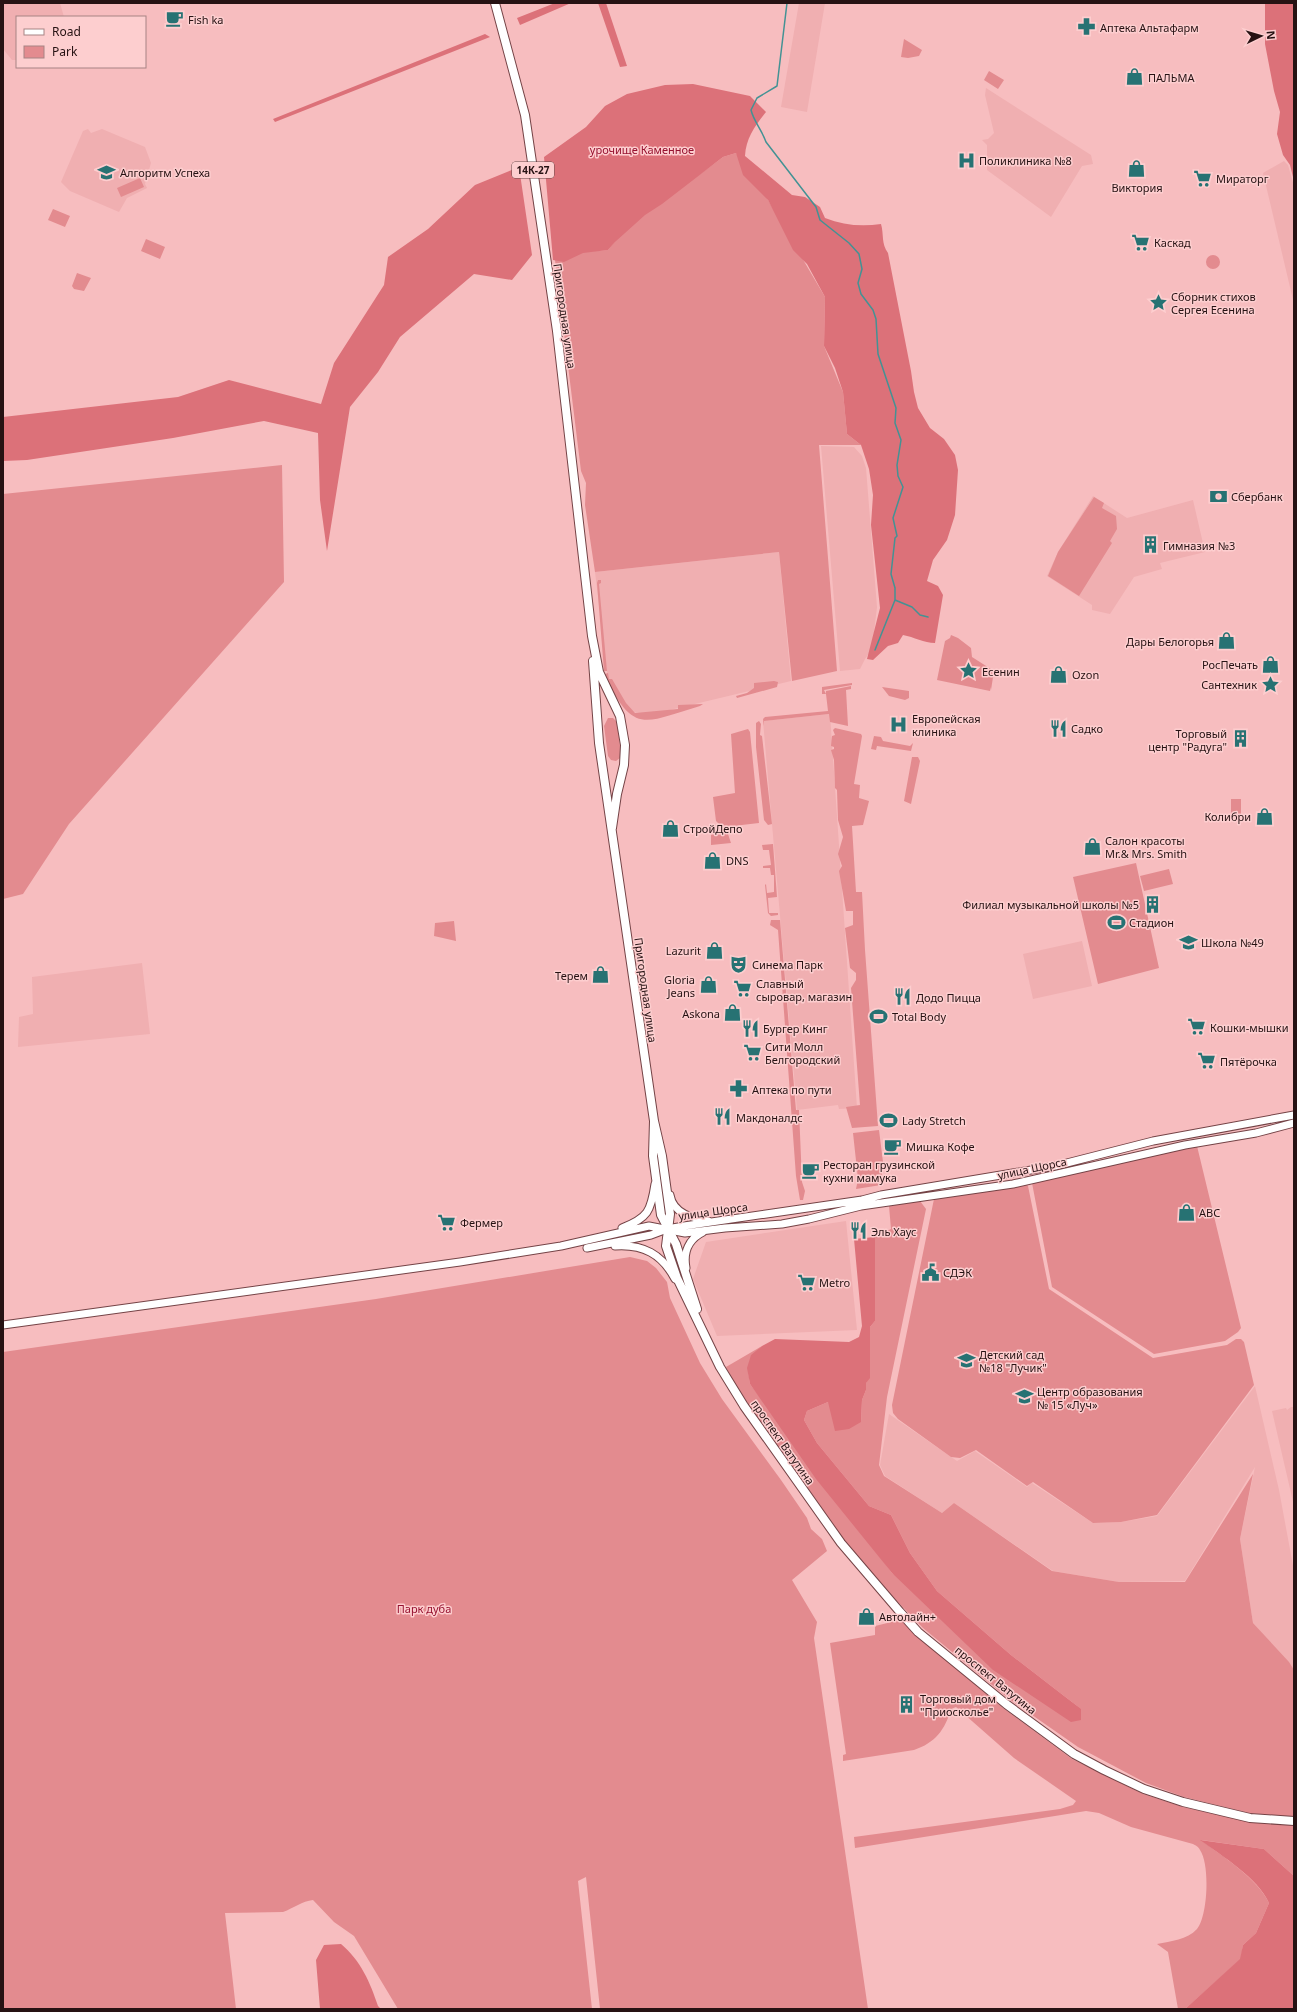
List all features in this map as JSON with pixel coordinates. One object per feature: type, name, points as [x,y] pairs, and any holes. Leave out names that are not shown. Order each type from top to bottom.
[{"type":"main road","name":"Пригородная улица","points":[[495,3],[525,115],[549,276],[592,636],[599,743],[654,1121],[653,1156]]},
{"type":"main road","name":"Пригородная улица","points":[[592,636],[599,672],[620,716],[625,745],[624,765],[617,794],[612,828]]},
{"type":"main road","name":"улица Щорса","points":[[714,1226],[862,1200],[881,1195],[1055,1166],[1152,1141],[1294,1115]]},
{"type":"main road","name":"проспект Ватутина","points":[[654,1121],[662,1156],[670,1214],[666,1246],[677,1278],[703,1333],[731,1387],[837,1537],[887,1598],[924,1637],[1018,1713],[1074,1754],[1144,1789],[1183,1802],[1250,1818],[1294,1821]]},
{"type":"main road","name":"улица Щорса","points":[[667,1229],[782,1224],[809,1220],[861,1206],[1013,1184],[1185,1145],[1256,1133],[1294,1123]]},
{"type":"main road","name":"проспект Ватутина","points":[[653,1156],[661,1215],[676,1244],[703,1333]]},
{"type":"main road","points":[[662,1156],[673,1204],[676,1208],[691,1217],[714,1226]]},
{"type":"main road","points":[[606,1235],[638,1222],[645,1215],[650,1208],[656,1183]]},
{"type":"main road","points":[[3,1325],[460,1262],[561,1246],[649,1226],[667,1229]]},
{"type":"main road","points":[[688,1282],[684,1262],[689,1244],[695,1236],[714,1226]]},
{"type":"main road","points":[[587,1248],[651,1235],[667,1229]]},
{"type":"main road","points":[[561,1246],[587,1248],[621,1245],[638,1246],[652,1253],[667,1265],[693,1318],[703,1333]]},
{"type":"shaded area","points":[[3,3],[60,3],[64,16],[16,16],[16,60],[12,60],[3,49]]},
{"type":"shaded area","points":[[799,3],[825,3],[807,112],[781,107]]},
{"type":"shaded area","points":[[986,88],[1091,155],[1093,164],[1082,166],[1051,217],[987,170],[987,145],[982,140],[988,139],[994,133],[985,95]]},
{"type":"shaded area","name":"Алгоритм Успеха","points":[[88,129],[91,133],[102,129],[145,147],[151,163],[145,184],[147,188],[127,198],[119,212],[70,191],[61,182],[83,131]]},
{"type":"shaded area","points":[[1284,161],[1288,165],[1294,186],[1294,304],[1263,173]]},
{"type":"shaded area","points":[[821,446],[854,447],[862,456],[866,468],[877,607],[872,649],[860,669],[840,671]]},
{"type":"shaded area","points":[[1093,496],[1127,518],[1193,500],[1205,552],[1160,563],[1162,569],[1134,577],[1110,614],[1092,610],[1092,605],[1047,576],[1058,552]]},
{"type":"shaded area","points":[[779,552],[791,681],[653,714],[630,712],[608,680],[595,572]]},
{"type":"shaded area","points":[[830,714],[857,1108],[839,1109],[838,1105],[797,1110],[763,721]]},
{"type":"shaded area","points":[[1082,941],[1092,986],[1033,999],[1023,954]]},
{"type":"shaded area","points":[[142,963],[150,1034],[18,1047],[19,1017],[33,1014],[32,977]]},
{"type":"shaded area","points":[[846,1221],[857,1330],[717,1336],[693,1279],[706,1242]]},
{"type":"shaded area","points":[[1255,1386],[1279,1490],[1294,1571],[1294,1670],[1253,1623],[1240,1539],[1255,1467],[1185,1581],[1119,1582],[1053,1571],[954,1503],[942,1513],[885,1476],[880,1465],[889,1414],[957,1461],[975,1451],[1027,1487],[1032,1483],[1093,1523],[1121,1522],[1157,1516]]},
{"type":"shaded area","points":[[1294,1407],[1294,1506],[1272,1411],[1286,1408],[1287,1410]]},
{"type":"green space","points":[[555,3],[571,3],[520,25],[517,18]]},
{"type":"green space","points":[[598,3],[606,3],[627,66],[620,67]]},
{"type":"green space","points":[[1265,3],[1294,3],[1294,181],[1290,165],[1283,155],[1277,134],[1280,112],[1274,91],[1265,44]]},
{"type":"green space","points":[[485,34],[490,37],[275,122],[273,119]]},
{"type":"green space","points":[[904,39],[922,50],[919,56],[908,58],[901,57]]},
{"type":"green space","points":[[989,71],[1004,80],[998,89],[984,80]]},
{"type":"green space","name":"урочище Каменное","points":[[693,84],[750,96],[766,112],[749,138],[745,156],[792,195],[805,197],[820,207],[825,218],[845,224],[881,224],[918,408],[930,428],[944,439],[955,455],[958,470],[955,515],[947,540],[933,560],[927,581],[938,586],[943,595],[935,643],[903,635],[898,643],[888,646],[873,660],[867,659],[880,608],[871,525],[873,495],[869,469],[861,445],[847,434],[843,392],[835,368],[824,346],[825,297],[807,264],[793,250],[768,200],[743,175],[736,153],[723,157],[662,204],[645,215],[608,250],[583,253],[564,262],[553,260],[544,157],[586,127],[605,106],[627,94],[665,85]]},
{"type":"green space","points":[[736,153],[768,200],[825,297],[824,346],[843,392],[847,434],[861,445],[819,445],[837,671],[792,681],[779,552],[595,572],[585,505],[586,483],[581,471],[555,260],[581,252],[608,250],[620,236],[662,200],[723,157]]},
{"type":"green space","points":[[519,167],[532,255],[512,280],[474,274],[400,337],[378,372],[350,407],[327,551],[320,500],[318,433],[264,421],[173,438],[27,460],[3,461],[3,417],[178,397],[229,380],[321,404],[334,363],[384,285],[388,257],[428,229],[475,185]]},
{"type":"green space","points":[[140,178],[144,187],[121,197],[117,188]]},
{"type":"green space","points":[[53,209],[70,216],[65,227],[48,220]]},
{"type":"green space","points":[[146,239],[165,247],[160,259],[141,251]]},
{"type":"green space","points":[[1210,255],[1216,255],[1220,259],[1220,265],[1216,269],[1210,269],[1206,265],[1206,259]]},
{"type":"green space","points":[[77,273],[91,278],[84,291],[74,289],[72,286]]},
{"type":"green space","points":[[282,465],[284,582],[69,824],[23,894],[3,899],[3,494]]},
{"type":"green space","points":[[1094,497],[1104,503],[1102,508],[1116,516],[1117,529],[1110,541],[1112,543],[1079,596],[1048,576],[1058,552]]},
{"type":"green space","points":[[598,580],[601,580],[601,583],[599,584],[607,671],[604,671]]},
{"type":"green space","points":[[951,635],[958,638],[971,648],[972,657],[994,671],[990,691],[937,680],[945,641],[950,638]]},
{"type":"green space","points":[[608,673],[609,679],[612,679],[626,703],[635,713],[678,709],[678,705],[703,704],[666,716],[643,720],[633,716],[624,708],[605,676],[605,674]]},
{"type":"green space","points":[[778,682],[777,687],[737,698],[736,696],[747,693],[754,688],[754,683]]},
{"type":"green space","points":[[852,683],[852,685],[824,690],[826,694],[822,694],[822,687]]},
{"type":"green space","points":[[851,686],[851,689],[846,690],[848,726],[830,722],[829,714],[764,721],[764,726],[763,719],[765,717],[828,711],[826,691]]},
{"type":"green space","points":[[882,687],[909,691],[909,698],[905,700],[889,696]]},
{"type":"green space","points":[[608,718],[613,718],[617,722],[621,753],[620,758],[616,761],[611,760],[608,756],[604,726]]},
{"type":"green space","points":[[759,721],[761,724],[760,735],[762,736],[772,824],[768,825],[764,820],[756,747],[756,723]]},
{"type":"green space","points":[[835,728],[861,734],[862,736],[854,784],[860,785],[859,798],[869,801],[863,825],[852,826],[856,892],[862,892],[878,1126],[852,1128],[846,1107],[860,1105],[851,988],[856,980],[856,973],[850,968],[845,928],[853,925],[853,911],[846,911],[839,871],[842,866],[838,854],[843,837],[838,820],[834,760],[831,750],[834,749],[834,747],[831,746],[832,736],[835,735],[833,730]]},
{"type":"green space","points":[[748,729],[750,732],[759,823],[733,826],[720,825],[716,821],[713,797],[735,793],[731,734]]},
{"type":"green space","points":[[874,736],[881,737],[883,741],[910,746],[913,743],[911,751],[877,746],[876,750],[871,749]]},
{"type":"green space","points":[[912,757],[918,757],[920,761],[911,804],[904,801]]},
{"type":"green space","points":[[1231,799],[1241,799],[1241,816],[1231,816]]},
{"type":"green space","points":[[720,831],[728,834],[731,843],[711,845],[711,835]]},
{"type":"green space","points":[[773,844],[777,897],[768,898],[769,913],[778,913],[778,915],[771,916],[768,913],[765,885],[766,884],[767,893],[774,892],[774,875],[771,875],[770,868],[763,868],[763,866],[771,865],[769,850],[763,850],[762,845]]},
{"type":"green space","name":"Cтадион","points":[[1136,863],[1159,968],[1098,984],[1073,877]]},
{"type":"green space","points":[[1169,869],[1173,884],[1144,891],[1140,876]]},
{"type":"green space","points":[[771,920],[780,920],[796,1110],[799,1110],[802,1182],[805,1191],[803,1200],[800,1200],[796,1176],[778,930],[770,925]]},
{"type":"green space","points":[[454,921],[456,941],[434,936],[435,923]]},
{"type":"green space","points":[[879,1130],[883,1162],[881,1185],[856,1189],[858,1179],[853,1133]]},
{"type":"green space","points":[[1197,1146],[1241,1328],[1238,1332],[1225,1341],[1154,1354],[1052,1287],[1032,1183]]},
{"type":"green space","points":[[1026,1184],[1028,1186],[1049,1289],[1153,1358],[1227,1345],[1236,1339],[1241,1339],[1244,1342],[1254,1385],[1157,1515],[1121,1522],[1093,1523],[1033,1482],[1027,1486],[976,1450],[960,1458],[951,1457],[898,1419],[893,1413],[892,1405],[934,1199]]},
{"type":"green space","points":[[920,1201],[926,1209],[887,1397],[879,1465],[884,1476],[942,1513],[954,1503],[1052,1571],[1119,1582],[1185,1582],[1253,1474],[1240,1539],[1253,1623],[1289,1662],[1294,1670],[1294,1817],[1249,1813],[1184,1797],[1146,1783],[1078,1747],[1009,1699],[923,1628],[892,1596],[845,1541],[735,1385],[726,1367],[762,1346],[753,1355],[749,1363],[748,1372],[750,1384],[892,1573],[1081,1709],[1011,1655],[937,1591],[910,1553],[891,1515],[869,1506],[817,1443],[804,1420],[807,1411],[828,1402],[861,1422],[862,1400],[866,1390],[866,1383],[870,1370],[870,1327],[875,1321],[875,1237],[891,1229],[889,1206]]},
{"type":"green space","points":[[875,1237],[875,1321],[870,1327],[870,1378],[866,1383],[866,1390],[862,1400],[861,1422],[849,1429],[835,1431],[828,1402],[807,1411],[804,1420],[817,1443],[869,1506],[891,1515],[910,1553],[937,1591],[1011,1655],[1081,1709],[1081,1720],[1071,1722],[993,1670],[892,1573],[816,1479],[750,1384],[747,1368],[751,1355],[762,1346],[775,1339],[849,1342],[859,1337],[862,1326],[854,1239]]},
{"type":"green space","name":"Парк дуба","points":[[630,1257],[647,1261],[656,1268],[667,1282],[670,1298],[700,1363],[722,1399],[807,1518],[811,1529],[822,1539],[827,1551],[792,1580],[817,1622],[814,1638],[868,2009],[600,2009],[586,1877],[578,1881],[592,2009],[398,2009],[354,1936],[334,1922],[313,1900],[302,1903],[283,1912],[225,1913],[236,2009],[3,2009],[3,1352],[376,1299]]},
{"type":"green space","points":[[900,1620],[1003,1708],[1072,1759],[1143,1794],[1183,1807],[1250,1822],[1294,1825],[1294,1876],[1264,1849],[1201,1840],[1248,1877],[1264,1894],[1269,1903],[1256,1933],[1243,1945],[1241,1959],[1185,2009],[1178,2009],[1168,1952],[1157,1944],[1178,1940],[1188,1936],[1197,1929],[1201,1922],[1204,1913],[1206,1890],[1205,1866],[1199,1849],[1193,1844],[1131,1827],[1099,1813],[1086,1811],[855,1848],[854,1837],[1060,1809],[1073,1805],[1076,1801],[1014,1758],[956,1707],[951,1709],[946,1723],[938,1735],[928,1744],[914,1750],[843,1761],[843,1755],[846,1754],[830,1643],[875,1635],[875,1626]]},
{"type":"green space","points":[[1200,1840],[1264,1849],[1294,1876],[1294,2009],[1185,2009],[1240,1959],[1243,1945],[1256,1933],[1269,1903],[1257,1885],[1248,1876],[1229,1860]]},
{"type":"green space","points":[[341,1944],[354,1957],[364,1972],[378,2006],[381,2009],[320,2009],[316,1960],[324,1945]]},
{"type":"waterway","points":[[787,3],[777,86],[757,98],[751,110],[766,142],[816,207],[820,220],[849,243],[859,254],[862,269],[858,283],[861,294],[873,310],[876,319],[878,354],[896,408],[895,423],[901,440],[897,465],[898,476],[903,487],[893,518],[897,536],[895,538],[891,574],[895,588],[895,600],[875,650]]},
{"type":"waterway","points":[[895,600],[912,607],[920,615],[928,617]]},
{"type":"place","name":"Fish ka","points":[[175,19]]},
{"type":"place","name":"Аптека Альтафарм","points":[[1087,27]]},
{"type":"place","name":"ПАЛЬМА","points":[[1135,77]]},
{"type":"place","name":"Поликлиника №8","points":[[966,160]]},
{"type":"place","name":"Виктория","points":[[1137,169]]},
{"type":"place","name":"Алгоритм Успеха","points":[[107,172]]},
{"type":"place","name":"Мираторг","points":[[1203,178]]},
{"type":"place","name":"Каскад","points":[[1141,242]]},
{"type":"place","name":"Сборник стихов Сергея Есенина","points":[[1158,302]]},
{"type":"place","name":"Сбербанк","points":[[1218,496]]},
{"type":"place","name":"Гимназия №3","points":[[1150,545]]},
{"type":"place","name":"Дары Белогорья","points":[[1227,641]]},
{"type":"place","name":"РосПечать","points":[[1271,664]]},
{"type":"place","name":"Есенин","points":[[969,671]]},
{"type":"place","name":"Ozon","points":[[1059,674]]},
{"type":"place","name":"Сантехник","points":[[1270,684]]},
{"type":"place","name":"Европейская клиника","points":[[899,724]]},
{"type":"place","name":"Садко","points":[[1058,728]]},
{"type":"place","name":"Торговый центр \"Радуга\"","points":[[1240,739]]},
{"type":"place","name":"Колибри","points":[[1264,816]]},
{"type":"place","name":"СтройДепо","points":[[670,828]]},
{"type":"place","name":"Салон красоты Mr.& Mrs. Smith","points":[[1092,846]]},
{"type":"place","name":"DNS","points":[[713,860]]},
{"type":"place","name":"Филиал музыкальной школы №5","points":[[1152,904]]},
{"type":"place","name":"Cтадион","points":[[1116,922]]},
{"type":"place","name":"Школа №49","points":[[1188,942]]},
{"type":"place","name":"Lazurit","points":[[714,950]]},
{"type":"place","name":"Синема Парк","points":[[739,964]]},
{"type":"place","name":"Терем","points":[[601,975]]},
{"type":"place","name":"Gloria Jeans","points":[[708,985]]},
{"type":"place","name":"Славный сыровар, магазин","points":[[743,989]]},
{"type":"place","name":"Додо Пицца","points":[[903,997]]},
{"type":"place","name":"Askona","points":[[733,1013]]},
{"type":"place","name":"Total Body","points":[[879,1016]]},
{"type":"place","name":"Кошки-мышки","points":[[1197,1027]]},
{"type":"place","name":"Бургер Кинг","points":[[750,1028]]},
{"type":"place","name":"Сити Молл Белгородский","points":[[752,1052]]},
{"type":"place","name":"Пятёрочка","points":[[1207,1061]]},
{"type":"place","name":"Аптека по пути","points":[[739,1089]]},
{"type":"place","name":"Макдоналдс","points":[[723,1117]]},
{"type":"place","name":"Lady Stretch","points":[[889,1120]]},
{"type":"place","name":"Мишка Кофе","points":[[893,1146]]},
{"type":"place","name":"Ресторан грузинской кухни мамука","points":[[810,1170]]},
{"type":"place","name":"АВС","points":[[1186,1212]]},
{"type":"place","name":"Фермер","points":[[447,1222]]},
{"type":"place","name":"Эль Хаус","points":[[858,1231]]},
{"type":"place","name":"СДЭК","points":[[930,1272]]},
{"type":"place","name":"Metro","points":[[806,1282]]},
{"type":"place","name":"Детский сад №18 \"Лучик\"","points":[[966,1360]]},
{"type":"place","name":"Центр образования № 15 «Луч»","points":[[1024,1397]]},
{"type":"place","name":"Автолайн+","points":[[866,1616]]},
{"type":"place","name":"Торговый дом \"Приосколье\"","points":[[907,1704]]}]
